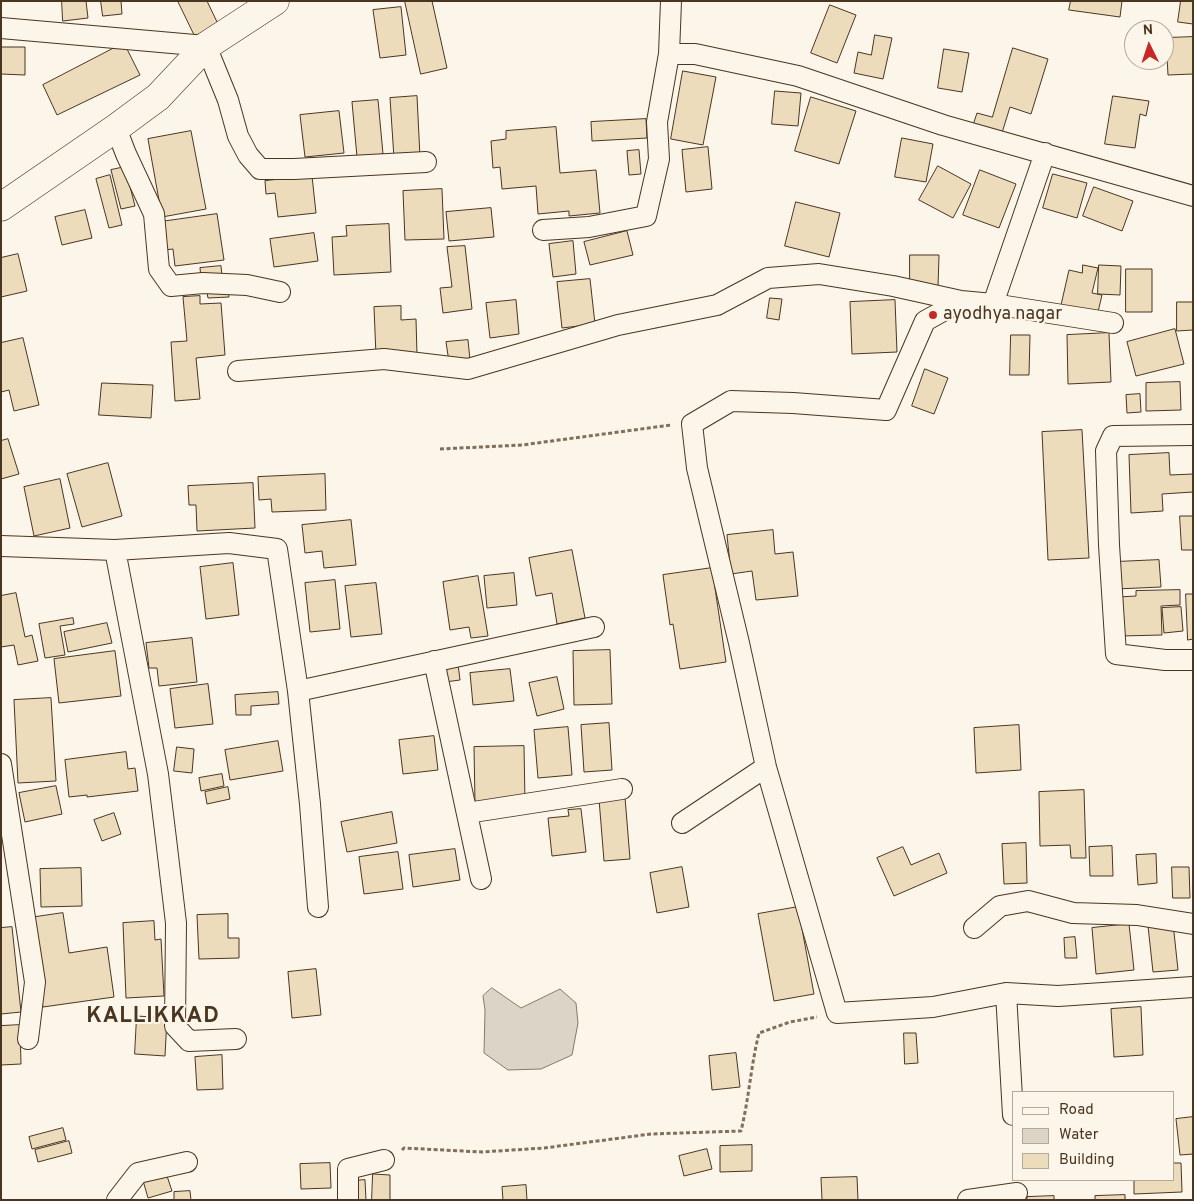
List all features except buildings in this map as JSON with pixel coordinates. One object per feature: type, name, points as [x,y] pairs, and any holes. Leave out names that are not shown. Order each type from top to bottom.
[{"type":"main road","points":[[1,207],[158,97],[206,46],[275,1]]},
{"type":"street","points":[[543,230],[589,227],[646,216],[660,159],[657,122],[669,54],[671,1]]},
{"type":"street","points":[[1,28],[206,46],[228,100],[238,136],[248,155],[260,169],[426,162]]},
{"type":"street","points":[[669,54],[695,54],[798,76],[944,124],[1193,196]]},
{"type":"street","points":[[116,128],[154,214],[159,270],[171,286],[203,283],[247,285],[280,292]]},
{"type":"street","points":[[993,304],[1045,153]]},
{"type":"street","points":[[238,371],[384,359],[468,369],[618,325],[717,305],[768,278],[819,274],[893,286],[961,301],[993,304],[1113,323]]},
{"type":"street","points":[[961,301],[925,321],[886,410],[793,403],[731,401],[692,424],[697,468],[737,634],[766,767],[837,1014],[933,1007],[1006,993],[1058,996],[1193,988]]},
{"type":"street","points":[[1193,435],[1113,436],[1106,451],[1108,545],[1116,654],[1165,660],[1193,660]]},
{"type":"street","points":[[1,546],[115,550],[229,543],[277,549],[298,691],[310,804],[318,907]]},
{"type":"street","points":[[115,550],[158,774],[176,923],[175,1026],[189,1041],[236,1039]]},
{"type":"street","points":[[298,691],[594,627]]},
{"type":"street","points":[[434,661],[481,879]]},
{"type":"street","points":[[1,764],[35,982],[28,1039]]},
{"type":"street","points":[[682,823],[766,767]]},
{"type":"street","points":[[467,814],[622,789]]},
{"type":"street","points":[[974,928],[1000,906],[1028,901],[1073,913],[1137,915],[1193,924]]},
{"type":"street","points":[[1006,993],[1012,1098]]},
{"type":"street","points":[[348,1200],[348,1169],[384,1160]]},
{"type":"street","points":[[117,1200],[138,1173],[187,1162]]},
{"type":"street","points":[[968,1200],[1017,1191]]},
{"type":"path","points":[[440,449],[522,445],[660,426],[692,424]]},
{"type":"path","points":[[384,1160],[404,1148],[482,1152],[544,1148],[651,1134],[741,1131],[759,1033],[790,1022],[837,1014]]},
{"type":"water","points":[[492,988],[521,1008],[560,989],[576,1003],[578,1023],[572,1055],[541,1069],[508,1070],[484,1053],[485,1010],[483,996]]},
{"type":"place","name":"ayodhya nagar","points":[[933,315]]},
{"type":"district","name":"KALLIKKAD","points":[[153,1018]]}]
